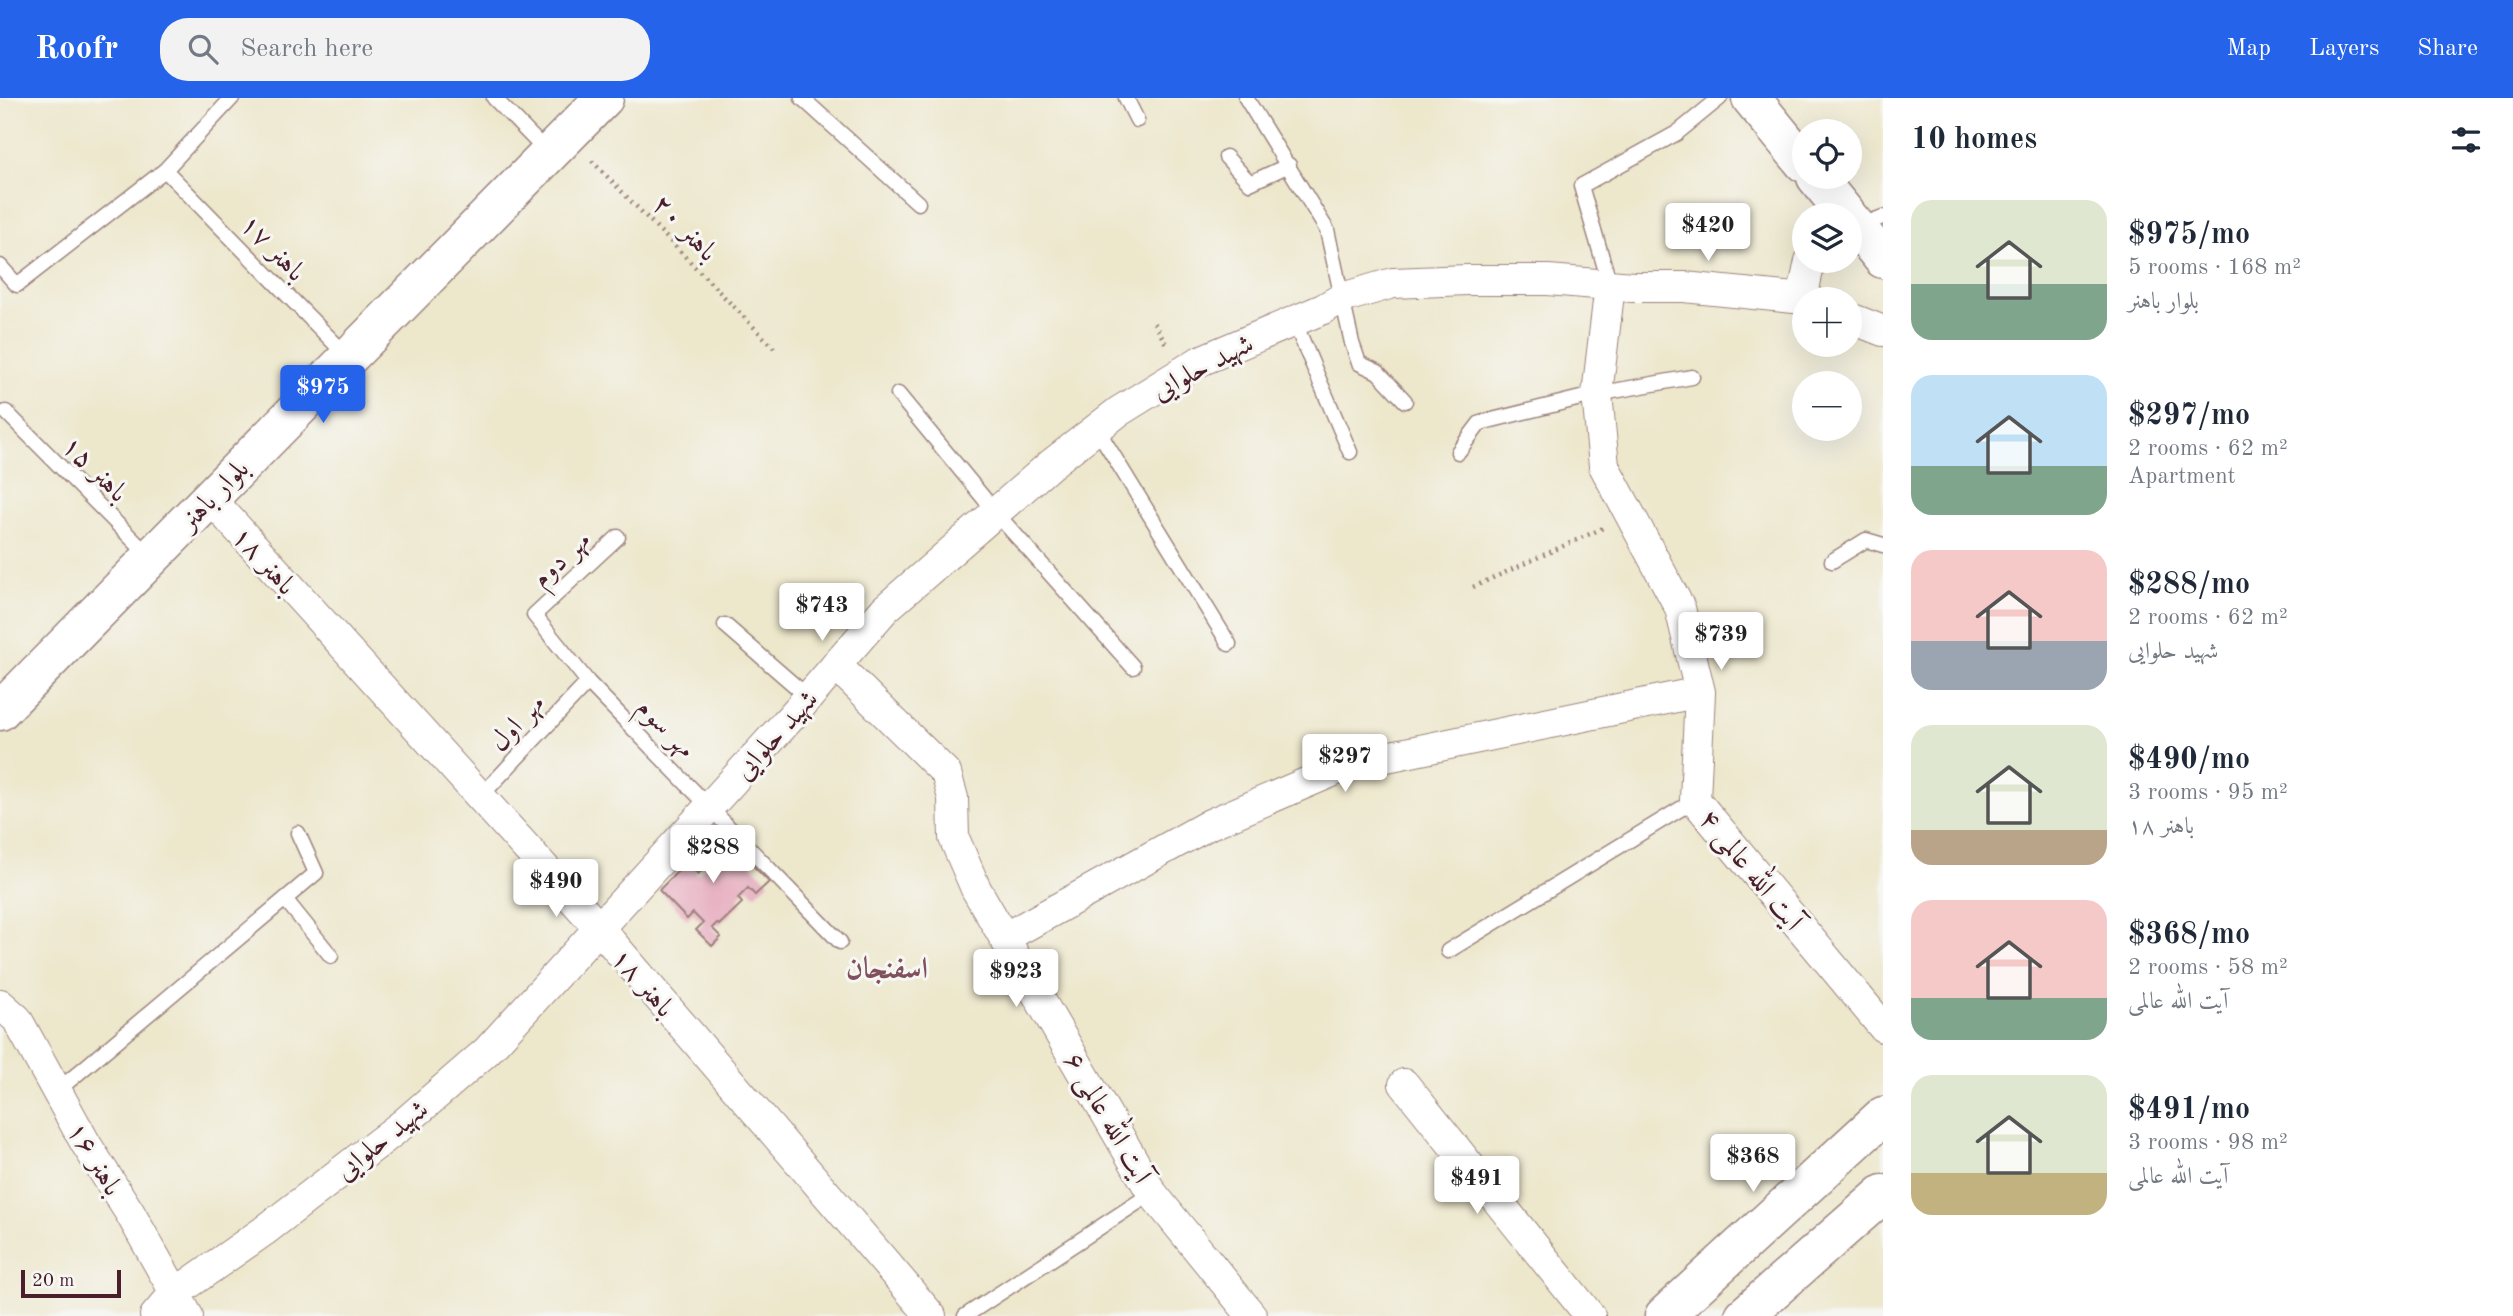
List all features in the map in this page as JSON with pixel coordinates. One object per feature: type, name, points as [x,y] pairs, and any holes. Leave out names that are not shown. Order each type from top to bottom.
[{"type":"main road","name":"بلوار باهنر","points":[[0,711],[604,98]]},
{"type":"main road","points":[[1751,98],[1838,203]]},
{"type":"main road","points":[[1862,233],[1883,260]]},
{"type":"main road","points":[[1664,1316],[1883,1116]]},
{"type":"main road","points":[[1744,1316],[1883,1194]]},
{"type":"street","name":"شهید حلوایی","points":[[172,1309],[264,1231],[371,1149],[477,1060],[710,806],[885,609],[1050,465],[1118,412],[1200,361],[1342,298],[1393,283],[1548,280],[1684,287],[1792,298]]},
{"type":"street","name":"آیت الله عالمی ۴","points":[[1610,285],[1597,394],[1604,466],[1680,608],[1700,692],[1695,800],[1878,1011]]},
{"type":"street","points":[[1862,323],[1883,331]]},
{"type":"street","name":"باهنر ۱۸","points":[[210,498],[599,928],[931,1316]]},
{"type":"street","name":"آیت الله عالمی ۶","points":[[836,666],[946,773],[953,798],[954,838],[976,889],[1153,1193],[1252,1316]]},
{"type":"street","points":[[1004,938],[1210,824],[1348,765],[1700,692]]},
{"type":"street","name":"باهنر ۱۶","points":[[0,1004],[17,1019],[130,1213],[172,1309]]},
{"type":"street","points":[[1404,1084],[1590,1316]]},
{"type":"lane","points":[[0,266],[17,285],[165,170],[232,98]]},
{"type":"lane","points":[[494,98],[558,145]]},
{"type":"lane","points":[[802,98],[918,203]]},
{"type":"lane","points":[[1126,98],[1137,120]]},
{"type":"lane","points":[[1246,98],[1327,230],[1352,343],[1359,363],[1378,372],[1405,401]]},
{"type":"lane","points":[[1610,285],[1581,186],[1677,133],[1720,98]]},
{"type":"lane","points":[[1226,157],[1250,183],[1289,165]]},
{"type":"lane","name":"باهنر ۱۷","points":[[165,170],[348,357]]},
{"type":"lane","points":[[1294,321],[1350,452]]},
{"type":"lane","points":[[1458,452],[1480,423],[1597,394],[1692,377]]},
{"type":"lane","points":[[898,394],[996,513],[1133,667]]},
{"type":"lane","name":"باهنر ۱۵","points":[[6,412],[151,558]]},
{"type":"lane","points":[[1097,429],[1229,643]]},
{"type":"lane","name":"مهر دوم","points":[[534,615],[618,537]]},
{"type":"lane","points":[[1832,561],[1867,540],[1883,545]]},
{"type":"lane","name":"مهر سوم","points":[[534,615],[589,682],[840,942]]},
{"type":"lane","points":[[725,625],[808,697]]},
{"type":"lane","name":"مهر اول","points":[[480,797],[589,682]]},
{"type":"lane","points":[[1448,951],[1695,800]]},
{"type":"lane","points":[[57,1091],[316,873],[298,833]]},
{"type":"lane","points":[[285,900],[331,956]]},
{"type":"lane","points":[[965,1316],[1153,1193]]},
{"type":"path","name":"باهنر ۲۰","points":[[558,145],[775,348]]},
{"type":"path","points":[[1473,587],[1631,515]]},
{"type":"building","points":[[718,830],[769,882],[755,895],[748,888],[738,898],[742,903],[719,925],[717,923],[712,928],[721,937],[712,946],[696,930],[703,923],[693,913],[687,919],[659,890],[684,865],[681,862],[699,844],[711,855],[695,871],[698,874],[718,854],[706,842]]},
{"type":"district","name":"اسفنجان","points":[[887,968]]}]
